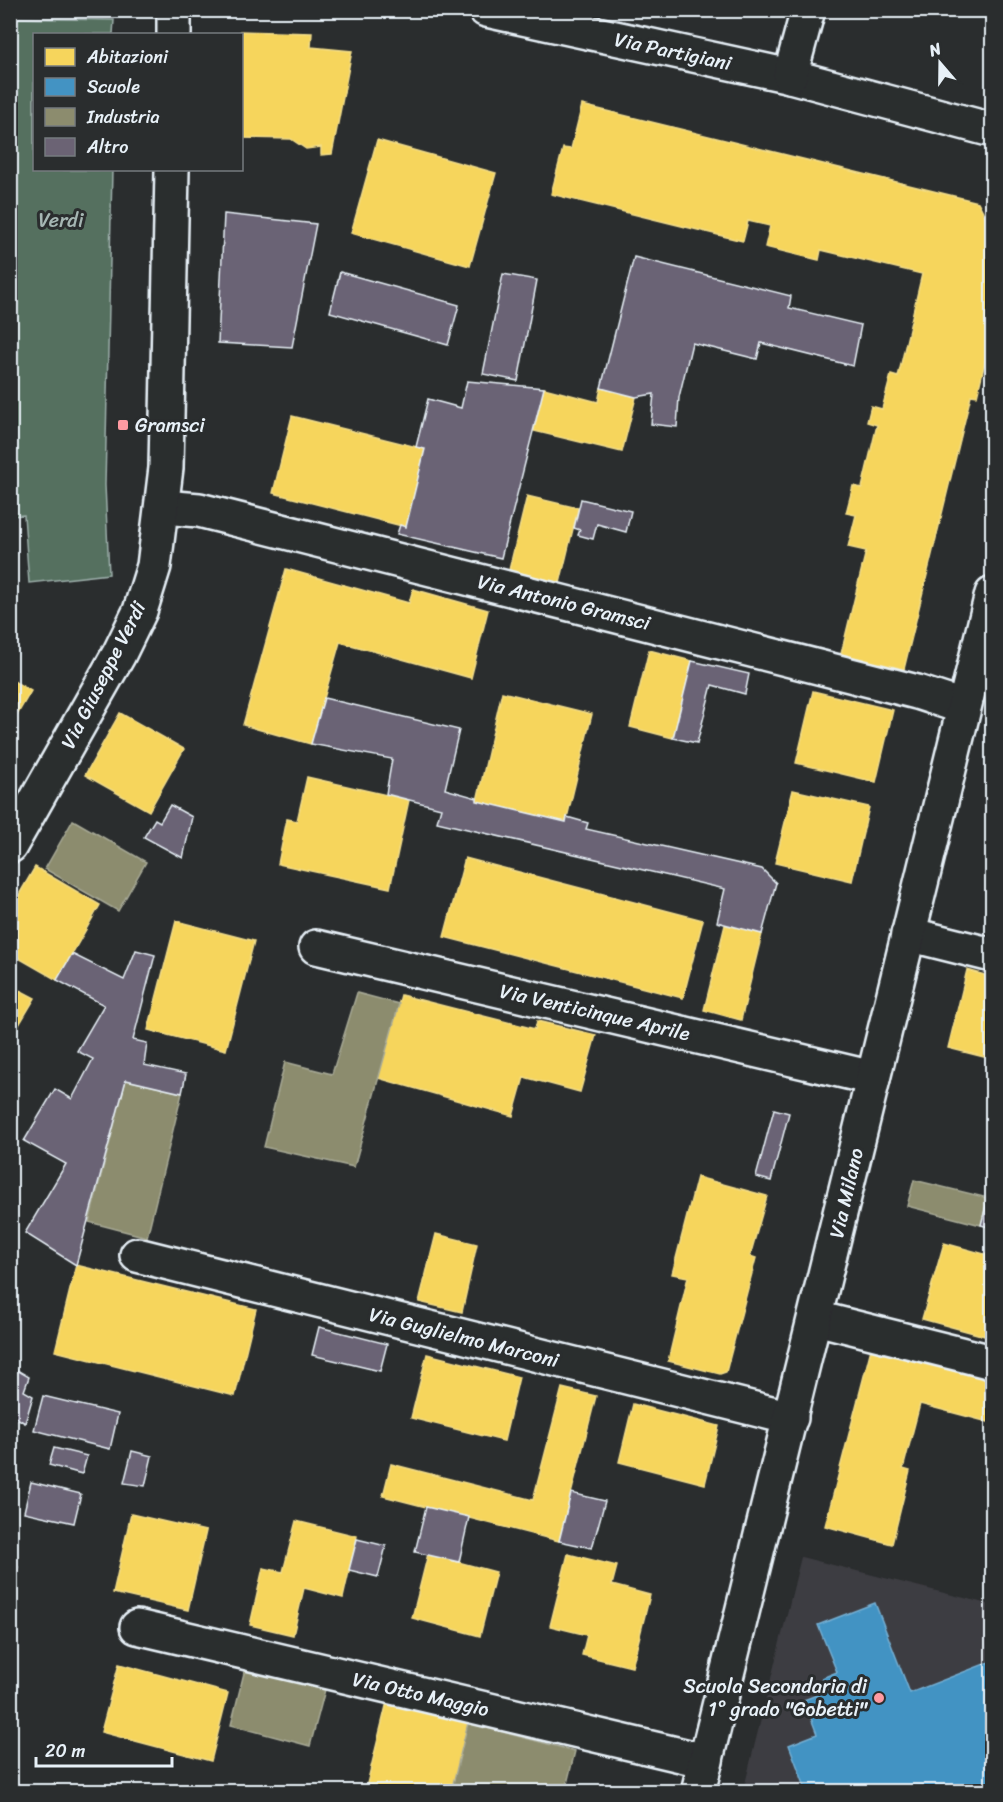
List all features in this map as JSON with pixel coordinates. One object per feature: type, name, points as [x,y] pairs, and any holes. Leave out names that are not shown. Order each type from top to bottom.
[{"type":"street","points":[[174,10],[174,33]]},
{"type":"street","name":"Via Partigiani","points":[[486,10],[790,76],[993,130]]},
{"type":"street","points":[[790,76],[808,10]]},
{"type":"street","name":"Via Giuseppe Verdi","points":[[10,846],[21,803],[119,654],[140,610],[154,566],[164,507],[172,171]]},
{"type":"street","name":"Via Antonio Gramsci","points":[[164,507],[199,510],[906,689],[963,707]]},
{"type":"street","name":"Via Milano","points":[[702,1776],[816,1318],[963,707],[993,594]]},
{"type":"street","points":[[908,934],[993,955]]},
{"type":"street","name":"Via Venticinque Aprile","points":[[316,947],[873,1078]]},
{"type":"street","name":"Via Guglielmo Marconi","points":[[137,1255],[791,1418]]},
{"type":"street","points":[[816,1318],[993,1362]]},
{"type":"street","name":"Via Otto Maggio","points":[[137,1627],[702,1776]]},
{"type":"shaded area","name":"Scuola Secondaria di 1° grado \"Gobetti\"","points":[[801,1557],[992,1605],[992,1791],[743,1792]]},
{"type":"green space","name":"Verdi","points":[[11,18],[114,20],[113,33],[33,33],[33,171],[112,171],[105,485],[109,574],[29,583],[24,515],[10,516]]},
{"type":"building: Abitazioni","points":[[240,31],[312,33],[311,47],[352,51],[332,154],[321,155],[321,147],[306,149],[291,139],[243,138],[243,33]]},
{"type":"building: Abitazioni","points":[[582,105],[978,202],[992,229],[992,333],[977,396],[971,395],[904,669],[841,654],[866,551],[848,547],[856,515],[846,513],[853,486],[862,488],[877,425],[867,422],[871,406],[882,409],[891,375],[898,377],[922,274],[821,250],[819,260],[765,247],[770,226],[748,221],[743,241],[551,194],[563,148],[571,149]]},
{"type":"building: Abitazioni","points":[[377,140],[496,173],[470,266],[351,233]]},
{"type":"building: Abitazioni","points":[[544,388],[598,402],[601,388],[636,397],[622,452],[534,431]]},
{"type":"building: Abitazioni","points":[[292,416],[425,449],[406,527],[273,493]]},
{"type":"building: Abitazioni","points":[[527,496],[578,508],[560,583],[509,570]]},
{"type":"building: Abitazioni","points":[[286,569],[409,603],[413,589],[488,610],[471,678],[340,642],[311,744],[243,725]]},
{"type":"building: Abitazioni","points":[[649,650],[692,661],[673,738],[630,727]]},
{"type":"building: Abitazioni","points":[[10,679],[31,691],[10,727]]},
{"type":"building: Abitazioni","points":[[813,691],[893,710],[876,782],[796,763]]},
{"type":"building: Abitazioni","points":[[502,692],[592,714],[566,822],[477,801]]},
{"type":"building: Abitazioni","points":[[120,713],[184,749],[149,811],[85,775]]},
{"type":"building: Abitazioni","points":[[307,777],[409,800],[390,888],[278,864],[287,819],[297,821]]},
{"type":"building: Abitazioni","points":[[793,790],[869,807],[852,881],[775,863]]},
{"type":"building: Abitazioni","points":[[465,858],[703,920],[683,998],[444,937]]},
{"type":"building: Abitazioni","points":[[35,867],[100,905],[57,980],[10,953],[10,910]]},
{"type":"building: Abitazioni","points":[[176,921],[254,941],[226,1050],[148,1030]]},
{"type":"building: Abitazioni","points":[[725,925],[762,934],[741,1020],[704,1010]]},
{"type":"building: Abitazioni","points":[[967,970],[992,977],[992,1059],[948,1048]]},
{"type":"building: Abitazioni","points":[[10,985],[35,998],[10,1040]]},
{"type":"building: Abitazioni","points":[[401,995],[535,1029],[537,1021],[596,1035],[580,1092],[524,1077],[513,1116],[378,1078]]},
{"type":"building: Abitazioni","points":[[697,1177],[767,1196],[750,1256],[756,1258],[726,1372],[720,1374],[668,1361],[688,1277],[672,1274]]},
{"type":"building: Abitazioni","points":[[436,1234],[477,1244],[462,1312],[419,1302]]},
{"type":"building: Abitazioni","points":[[944,1243],[992,1256],[992,1338],[922,1319]]},
{"type":"building: Abitazioni","points":[[76,1265],[256,1309],[235,1396],[55,1351]]},
{"type":"building: Abitazioni","points":[[871,1349],[992,1381],[992,1423],[920,1404],[903,1469],[910,1471],[892,1544],[825,1526]]},
{"type":"building: Abitazioni","points":[[427,1354],[519,1377],[504,1441],[411,1418]]},
{"type":"building: Abitazioni","points":[[562,1388],[596,1396],[559,1541],[383,1496],[391,1464],[533,1500]]},
{"type":"building: Abitazioni","points":[[633,1404],[719,1426],[705,1484],[619,1462]]},
{"type":"building: Abitazioni","points":[[131,1514],[206,1531],[188,1610],[113,1593]]},
{"type":"building: Abitazioni","points":[[296,1521],[357,1536],[343,1598],[304,1588],[293,1635],[250,1625],[263,1568],[283,1572]]},
{"type":"building: Abitazioni","points":[[428,1554],[496,1572],[480,1636],[412,1618]]},
{"type":"building: Abitazioni","points":[[568,1554],[617,1566],[612,1585],[650,1595],[632,1667],[582,1655],[587,1635],[550,1626]]},
{"type":"building: Abitazioni","points":[[119,1664],[228,1693],[211,1761],[101,1732]]},
{"type":"building: Abitazioni","points":[[387,1702],[468,1723],[451,1792],[365,1792]]},
{"type":"building: Scuole","points":[[875,1603],[910,1693],[992,1661],[992,1792],[807,1792],[789,1745],[817,1734],[804,1700],[827,1691],[822,1678],[837,1672],[818,1625]]},
{"type":"building: Industria","points":[[73,820],[146,862],[118,911],[45,869]]},
{"type":"building: Industria","points":[[357,993],[399,1004],[354,1167],[264,1147],[285,1062],[332,1074]]},
{"type":"building: Industria","points":[[126,1080],[182,1093],[147,1237],[89,1222]]},
{"type":"building: Industria","points":[[914,1180],[988,1198],[981,1225],[907,1206]]},
{"type":"building: Industria","points":[[246,1665],[326,1686],[310,1746],[231,1725]]},
{"type":"building: Industria","points":[[468,1723],[575,1751],[565,1792],[451,1792]]},
{"type":"building: Industria","points":[[53,1784],[80,1792],[51,1792]]},
{"type":"building: Altro","points":[[224,214],[316,224],[292,347],[218,343]]},
{"type":"building: Altro","points":[[634,257],[791,296],[789,308],[861,325],[853,366],[761,343],[757,359],[692,343],[679,397],[677,427],[651,424],[654,394],[636,397],[601,388]]},
{"type":"building: Altro","points":[[340,272],[459,305],[448,345],[330,312]]},
{"type":"building: Altro","points":[[503,274],[537,280],[518,381],[483,374]]},
{"type":"building: Altro","points":[[467,381],[544,388],[501,558],[397,534],[400,525],[406,527],[425,449],[416,447],[428,399],[461,408]]},
{"type":"building: Altro","points":[[581,499],[631,511],[626,532],[597,524],[593,539],[578,535],[580,530],[574,528]]},
{"type":"building: Altro","points":[[692,661],[749,674],[745,694],[712,685],[697,743],[673,738]]},
{"type":"building: Altro","points":[[324,698],[459,730],[445,789],[477,798],[477,801],[566,822],[567,817],[588,823],[586,829],[762,869],[776,883],[762,934],[717,922],[725,889],[437,822],[441,808],[386,794],[392,759],[311,744]]},
{"type":"building: Altro","points":[[170,805],[192,817],[183,858],[144,837],[155,819],[160,822]]},
{"type":"building: Altro","points":[[136,950],[155,955],[133,1040],[147,1043],[144,1065],[186,1074],[182,1093],[126,1080],[76,1265],[25,1233],[66,1164],[24,1141],[55,1089],[72,1099],[93,1059],[77,1051],[104,1005],[57,980],[72,954],[124,980]]},
{"type":"building: Altro","points":[[774,1109],[789,1113],[771,1181],[756,1177]]},
{"type":"building: Altro","points":[[988,1198],[992,1199],[992,1228],[981,1225]]},
{"type":"building: Altro","points":[[319,1327],[387,1344],[380,1371],[312,1355]]},
{"type":"building: Altro","points":[[10,1366],[29,1377],[24,1391],[33,1396],[25,1423],[10,1414]]},
{"type":"building: Altro","points":[[43,1396],[118,1414],[110,1449],[34,1430]]},
{"type":"building: Altro","points":[[54,1448],[87,1456],[82,1474],[49,1465]]},
{"type":"building: Altro","points":[[132,1451],[152,1456],[145,1486],[124,1483]]},
{"type":"building: Altro","points":[[31,1482],[81,1494],[74,1523],[24,1512]]},
{"type":"building: Altro","points":[[571,1493],[605,1501],[592,1548],[559,1541]]},
{"type":"building: Altro","points":[[426,1507],[469,1517],[459,1562],[415,1552]]},
{"type":"building: Altro","points":[[357,1539],[386,1546],[378,1577],[349,1570]]},
{"type":"building: Altro","points":[[10,1557],[14,1558],[13,1565],[18,1567],[14,1580],[10,1580]]},
{"type":"place","name":"Gramsci","points":[[123,425]]},
{"type":"place","name":"Scuola Secondaria di 1° grado \"Gobetti\"","points":[[879,1698]]}]
